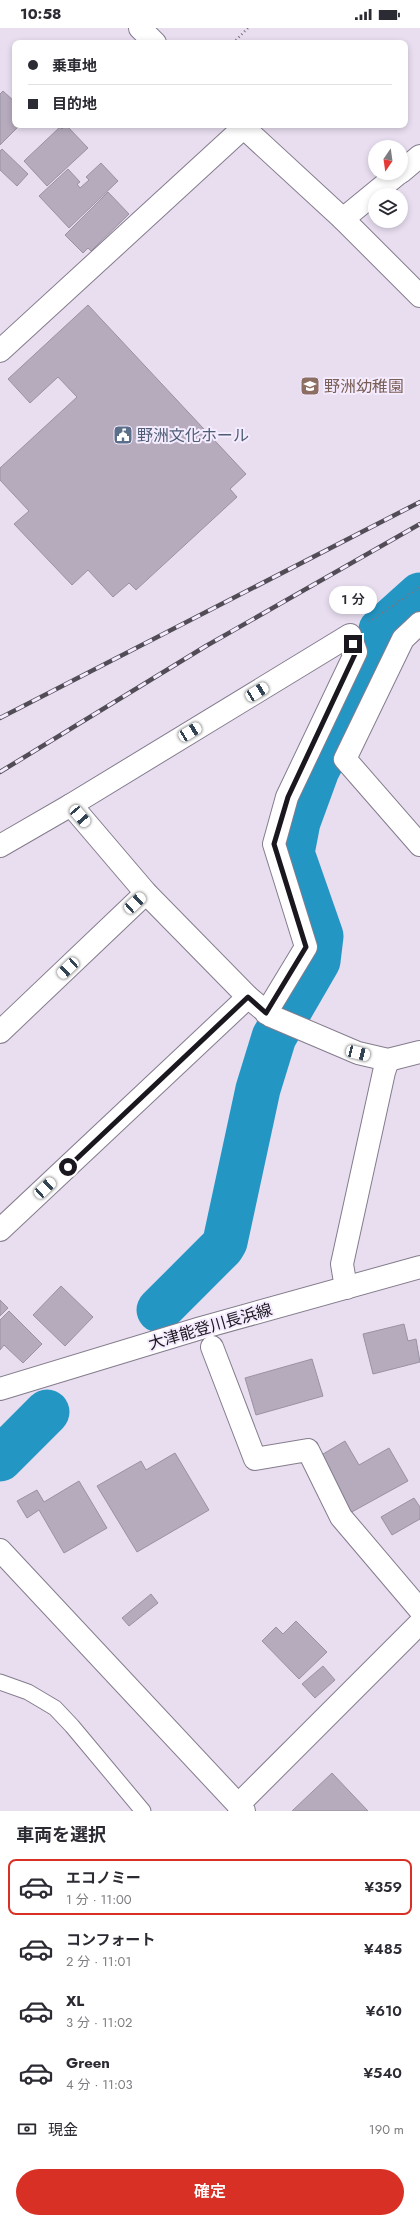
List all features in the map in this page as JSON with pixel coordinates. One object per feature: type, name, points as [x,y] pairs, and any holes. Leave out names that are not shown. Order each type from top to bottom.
[{"type":"street","points":[[140,28],[153,40]]},
{"type":"street","points":[[0,351],[240,128]]},
{"type":"street","points":[[244,128],[343,219],[420,296]]},
{"type":"street","points":[[408,166],[420,156]]},
{"type":"street","points":[[343,219],[390,180]]},
{"type":"street","points":[[420,623],[403,639],[345,759],[420,845]]},
{"type":"street","points":[[0,846],[71,805],[350,635],[356,652],[288,797],[274,844],[306,947],[275,1018]]},
{"type":"street","points":[[71,805],[146,893],[248,997],[275,1018],[358,1053],[388,1060],[420,1052]]},
{"type":"street","points":[[0,1032],[146,893]]},
{"type":"street","points":[[0,1230],[248,997]]},
{"type":"street","points":[[346,1288],[342,1264],[384,1072],[388,1060]]},
{"type":"street","name":"大津能登川長浜線","points":[[0,1389],[202,1328],[420,1267]]},
{"type":"street","points":[[212,1347],[255,1459],[308,1450],[342,1517],[420,1610]]},
{"type":"street","points":[[0,1550],[239,1809],[420,1623]]},
{"type":"lane","points":[[0,1682],[28,1692],[55,1708],[72,1726],[143,1811]]},
{"type":"path","points":[[236,40],[248,28]]},
{"type":"path","points":[[350,635],[420,587]]},
{"type":"building","points":[[3,91],[12,99],[12,128],[17,128],[0,145],[0,94]]},
{"type":"building","points":[[59,128],[69,128],[88,148],[47,186],[24,161]]},
{"type":"building","points":[[2,149],[28,174],[17,186],[0,170],[0,151]]},
{"type":"building","points":[[101,163],[118,181],[69,228],[39,196],[68,169],[80,182],[77,184],[80,188],[89,180],[86,177]]},
{"type":"building","points":[[108,192],[129,214],[91,251],[88,248],[83,253],[65,235]]},
{"type":"building","name":"野洲文化ホール","points":[[88,305],[246,474],[230,489],[237,497],[136,590],[129,583],[113,597],[88,570],[72,585],[14,524],[29,511],[0,480],[0,468],[77,397],[58,377],[30,403],[8,379]]},
{"type":"building","points":[[61,1286],[93,1317],[65,1346],[33,1315]]},
{"type":"building","points":[[0,1300],[8,1308],[0,1316]]},
{"type":"building","points":[[9,1311],[42,1344],[23,1363],[4,1345],[0,1350],[0,1320]]},
{"type":"building","points":[[404,1324],[408,1341],[416,1339],[420,1362],[373,1374],[363,1334]]},
{"type":"building","points":[[312,1359],[323,1396],[256,1415],[245,1378]]},
{"type":"building","points":[[345,1441],[359,1465],[389,1448],[408,1481],[350,1513],[318,1457]]},
{"type":"building","points":[[175,1453],[209,1510],[137,1552],[97,1486],[141,1461],[146,1470]]},
{"type":"building","points":[[79,1481],[107,1528],[64,1553],[39,1510],[27,1518],[17,1501],[37,1490],[44,1502]]},
{"type":"building","points":[[414,1498],[420,1507],[420,1519],[392,1535],[381,1517]]},
{"type":"building","points":[[151,1594],[158,1603],[129,1626],[122,1618]]},
{"type":"building","points":[[296,1621],[327,1652],[299,1679],[262,1641],[276,1627],[283,1634]]},
{"type":"building","points":[[323,1666],[335,1680],[315,1698],[302,1684]]},
{"type":"building","points":[[332,1773],[368,1811],[292,1811]]},
{"type":"waterway","points":[[159,1310],[222,1247],[225,1242],[258,1089],[274,1037],[318,961],[321,936],[292,853],[298,822],[317,770],[356,696],[381,641],[381,630],[420,595]]},
{"type":"waterway","points":[[0,1459],[47,1412]]},
{"type":"railway","points":[[0,718],[420,502]]},
{"type":"railway","points":[[0,772],[206,646],[420,524]]},
{"type":"place","name":"野洲幼稚園","points":[[310,386]]},
{"type":"place","name":"野洲文化ホール","points":[[123,435]]},
{"type":"route","points":[[68,1167],[248,997],[266,1013],[306,947],[303,931],[293,905],[274,844],[288,797],[356,652],[353,644]]}]
